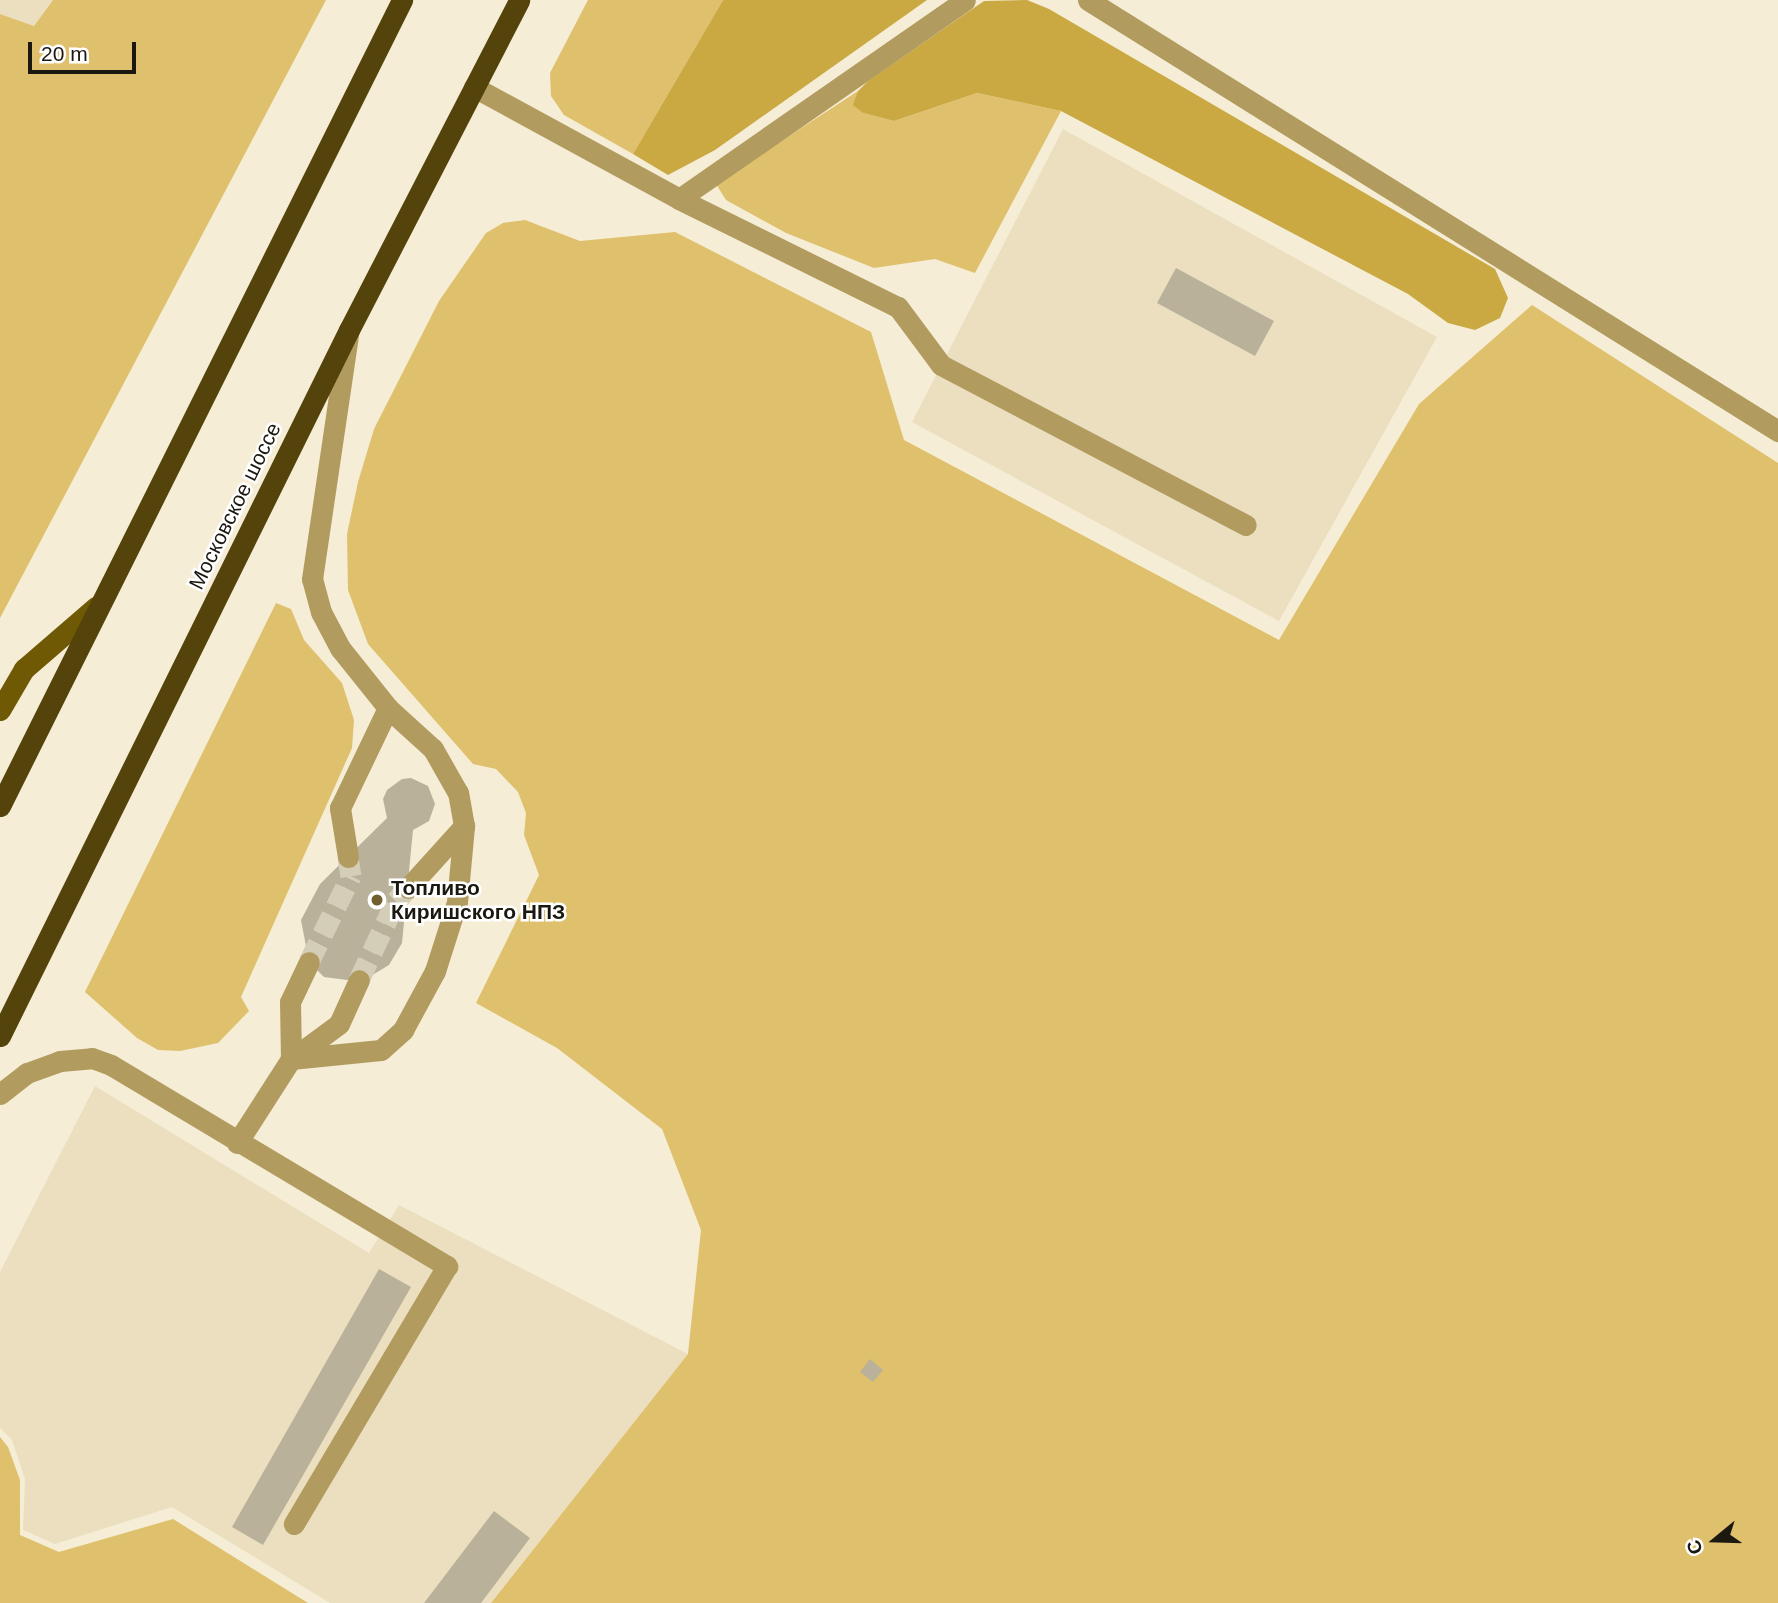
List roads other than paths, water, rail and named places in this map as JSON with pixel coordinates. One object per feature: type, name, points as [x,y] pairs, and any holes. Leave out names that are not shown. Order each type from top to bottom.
[{"type":"highway","points":[[0,806],[97,606],[402,0]]},
{"type":"highway","name":"Московское шоссе","points":[[0,1036],[349,330],[519,0]]},
{"type":"main road","points":[[0,710],[24,669],[97,606]]},
{"type":"street","points":[[678,199],[965,0]]},
{"type":"street","points":[[1088,0],[1778,430]]},
{"type":"street","points":[[474,87],[678,199],[898,307],[941,365],[1246,525]]},
{"type":"street","points":[[291,1059],[381,1050],[403,1030],[435,971],[457,902],[464,826],[458,793],[433,749],[388,708],[340,648],[321,612],[312,579],[349,330]]},
{"type":"street","points":[[348,857],[340,808],[388,708]]},
{"type":"street","points":[[408,888],[464,826]]},
{"type":"street","points":[[291,1059],[290,1002],[309,962]]},
{"type":"street","points":[[237,1143],[291,1059],[339,1024],[359,980]]},
{"type":"street","points":[[0,1094],[27,1073],[60,1060],[92,1058],[111,1065],[237,1143],[447,1266],[294,1524]]},
{"type":"tunnel","points":[[309,962],[351,876],[348,857]]},
{"type":"tunnel","points":[[359,980],[396,901],[408,888]]},
{"type":"place","name":"Топливо Киришского НПЗ","points":[[377,900]]}]
